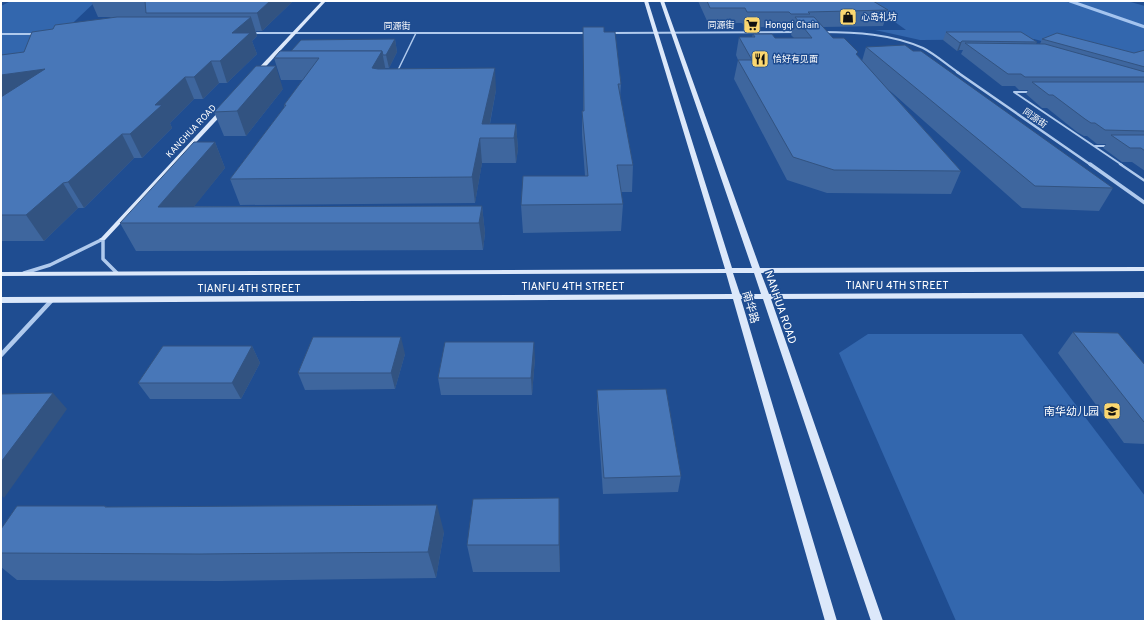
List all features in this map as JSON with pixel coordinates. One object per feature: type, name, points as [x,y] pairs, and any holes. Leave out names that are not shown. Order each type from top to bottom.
[{"type":"main road","points":[[249,81],[324,1]]},
{"type":"main road","name":"南华路","points":[[646,1],[729,271],[831,621]]},
{"type":"main road","name":"NANHUA ROAD","points":[[662,1],[766,296],[877,621]]},
{"type":"main road","name":"KANGHUA ROAD","points":[[103,239],[228,105]]},
{"type":"main road","name":"TIANFU 4TH STREET","points":[[1,274],[1145,269]]},
{"type":"main road","name":"TIANFU 4TH STREET","points":[[1,300],[1145,295]]},
{"type":"street","name":"同源街","points":[[608,33],[803,32]]},
{"type":"street","name":"同源街","points":[[819,32],[872,34],[908,42],[924,49],[1145,203]]},
{"type":"street","name":"同源街","points":[[246,33],[592,33]]},
{"type":"street","points":[[1,34],[41,34]]},
{"type":"street","points":[[22,274],[50,265],[103,239],[103,259],[117,274]]},
{"type":"street","points":[[1,355],[52,300]]},
{"type":"lane","points":[[391,70],[399,70],[416,33]]},
{"type":"lane","points":[[260,70],[268,70]]},
{"type":"lane","points":[[1037,92],[1014,92],[1145,181]]},
{"type":"lane","points":[[1093,146],[1108,146]]},
{"type":"lane","points":[[1138,176],[1145,176]]},
{"type":"shaded area","points":[[11,1],[96,1],[56,39],[1,64],[1,6]]},
{"type":"shaded area","points":[[866,1],[1127,1],[1145,6],[1145,69],[1034,39],[920,40],[875,30],[906,30]]},
{"type":"shaded area","points":[[868,334],[1022,334],[1145,496],[1145,621],[956,621],[839,353]]},
{"type":"building","points":[[145,1],[270,1],[257,13],[146,13]]},
{"type":"building","points":[[707,1],[873,1],[888,10],[808,12],[810,14],[791,14],[789,12],[747,12],[745,8],[710,8]]},
{"type":"building","points":[[117,17],[251,17],[232,33],[250,33],[220,61],[211,61],[194,77],[185,77],[155,105],[162,105],[130,134],[122,134],[68,182],[63,183],[26,215],[1,215],[1,97],[45,69],[1,75],[1,55],[24,52],[32,32],[53,29],[55,25]]},
{"type":"building","points":[[795,17],[814,17],[833,38],[844,38],[858,52],[856,54],[961,171],[834,170],[793,157],[738,60],[752,60],[739,37],[755,37],[753,34],[772,34],[775,38],[812,38]]},
{"type":"building","points":[[583,27],[604,27],[604,32],[615,32],[621,84],[618,84],[633,165],[617,165],[623,204],[521,205],[523,176],[588,176],[582,111],[584,111]]},
{"type":"building","points":[[946,32],[1021,32],[1037,42],[962,41],[960,43]]},
{"type":"building","points":[[1057,33],[1134,53],[1145,50],[1145,67],[1042,39]]},
{"type":"building","points":[[395,39],[386,55],[383,55],[382,51],[291,51],[301,40]]},
{"type":"building","points":[[965,43],[1045,44],[1145,72],[1145,77],[1025,77],[1021,74],[1008,74]]},
{"type":"building","points":[[905,45],[913,51],[921,51],[1113,188],[1035,186],[866,47]]},
{"type":"building","points":[[280,51],[382,51],[372,68],[378,69],[495,68],[482,124],[516,124],[514,138],[480,138],[472,177],[230,179],[286,105],[284,105],[319,58],[274,58]]},
{"type":"building","points":[[256,66],[276,66],[237,111],[214,112]]},
{"type":"building","points":[[1032,82],[1145,82],[1145,131],[1105,130],[1095,123],[1091,123],[1053,95],[1049,95]]},
{"type":"building","points":[[1111,135],[1145,135],[1145,151],[1141,148],[1130,148]]},
{"type":"building","points":[[194,142],[215,142],[158,207],[482,206],[479,223],[120,223]]},
{"type":"building","points":[[1073,332],[1118,333],[1145,365],[1145,422],[1144,422]]},
{"type":"building","points":[[313,337],[401,337],[391,373],[298,373]]},
{"type":"building","points":[[445,342],[534,342],[531,378],[438,378]]},
{"type":"building","points":[[163,346],[252,346],[232,383],[138,383]]},
{"type":"building","points":[[666,389],[681,476],[604,478],[597,390]]},
{"type":"building","points":[[53,393],[1,462],[1,394]]},
{"type":"building","points":[[559,498],[559,545],[467,545],[473,499]]},
{"type":"building","points":[[437,505],[428,552],[199,554],[1,553],[1,529],[17,506],[105,507]]},
{"type":"waterway","points":[[1070,1],[1145,27]]},
{"type":"place","name":"心岛礼坊","points":[[848,17]]},
{"type":"place","name":"Hongqi Chain","points":[[752,25]]},
{"type":"place","name":"恰好有见面","points":[[760,59]]},
{"type":"place","name":"南华幼儿园","points":[[1112,411]]}]
